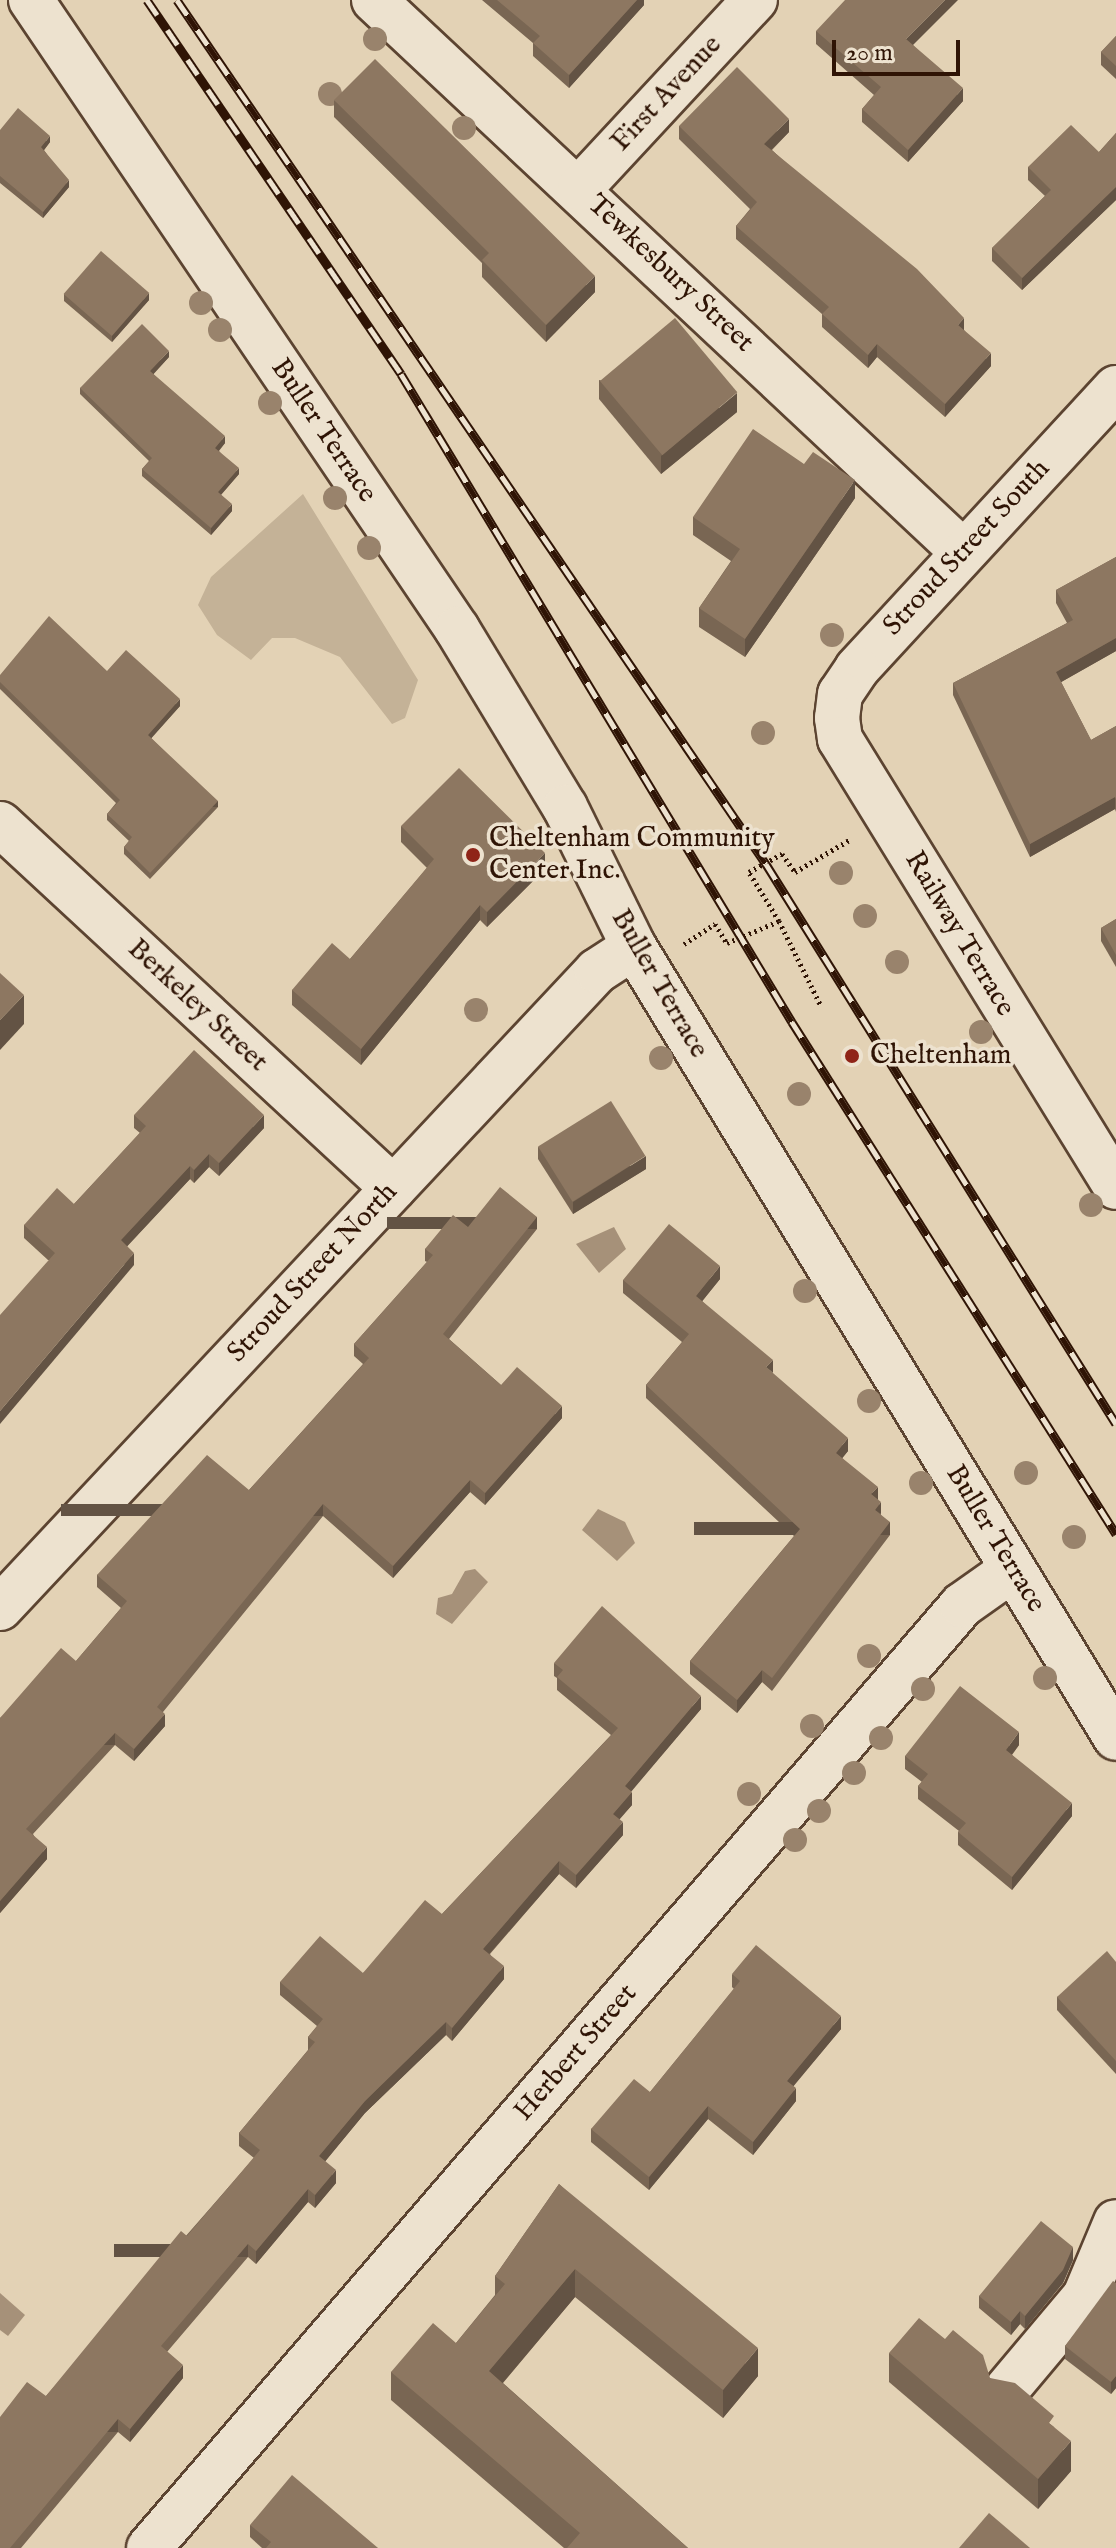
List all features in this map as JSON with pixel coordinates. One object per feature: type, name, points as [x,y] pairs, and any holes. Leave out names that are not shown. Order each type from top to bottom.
[{"type":"street","name":"Buller Terrace","points":[[31,0],[457,629],[565,807],[634,947],[1116,1738]]},
{"type":"street","name":"Tewkesbury Street","points":[[374,0],[580,188],[962,551]]},
{"type":"street","name":"First Avenue","points":[[580,188],[755,0]]},
{"type":"street","name":"Stroud Street South","points":[[837,718],[840,694],[857,669],[962,551],[1116,388]]},
{"type":"street","name":"Railway Terrace","points":[[837,718],[840,739],[890,815],[1116,1187]]},
{"type":"street","name":"Berkeley Street","points":[[0,824],[393,1188]]},
{"type":"street","name":"Stroud Street North","points":[[0,1608],[597,971],[634,947]]},
{"type":"street","name":"Herbert Street","points":[[149,2548],[962,1605],[1013,1569]]},
{"type":"street","points":[[1007,2389],[1085,2296],[1116,2222]]},
{"type":"path","points":[[820,1004],[779,921],[749,872],[782,854],[795,872],[890,815]]},
{"type":"path","points":[[634,947],[680,946],[715,924],[727,943],[779,921]]},
{"type":"shaded area","points":[[303,494],[418,680],[405,718],[392,724],[340,657],[295,638],[272,638],[251,660],[217,635],[198,605],[211,577]]},
{"type":"shaded area","points":[[614,1227],[626,1249],[599,1273],[576,1244]]},
{"type":"shaded area","points":[[598,1509],[625,1522],[635,1543],[617,1561],[582,1530]]},
{"type":"shaded area","points":[[475,1569],[488,1582],[452,1624],[436,1614],[438,1598],[452,1594],[465,1571]]},
{"type":"shaded area","points":[[0,2293],[25,2315],[8,2336],[0,2330]]},
{"type":"building","points":[[497,0],[637,0],[569,75],[533,43],[540,36]]},
{"type":"building","points":[[845,0],[945,0],[906,39],[963,88],[908,150],[862,109],[881,87],[816,31]]},
{"type":"building","points":[[1116,36],[1116,66],[1101,52]]},
{"type":"building","points":[[375,59],[595,276],[546,325],[482,260],[489,253],[334,100]]},
{"type":"building","points":[[737,67],[789,119],[764,144],[917,269],[964,318],[958,325],[991,353],[945,404],[877,344],[868,355],[822,314],[829,307],[736,226],[757,202],[679,126]]},
{"type":"building","points":[[18,108],[50,136],[41,147],[69,180],[43,212],[0,176],[0,130]]},
{"type":"building","points":[[1071,125],[1099,152],[1116,133],[1116,187],[1022,278],[992,248],[1051,190],[1028,167]]},
{"type":"building","points":[[101,251],[149,293],[112,336],[64,294]]},
{"type":"building","points":[[675,318],[737,392],[662,455],[600,381]]},
{"type":"building","points":[[142,324],[169,351],[150,371],[225,436],[215,448],[239,468],[218,492],[232,504],[211,528],[142,469],[152,458],[80,388]]},
{"type":"building","points":[[753,429],[804,464],[813,452],[855,480],[745,639],[699,608],[740,549],[693,517]]},
{"type":"building","points":[[1116,557],[1116,638],[1056,672],[1091,740],[1116,726],[1116,799],[1030,844],[953,683],[1073,620],[1056,590]]},
{"type":"building","points":[[49,616],[107,671],[126,650],[180,699],[148,735],[218,801],[150,873],[124,847],[132,837],[107,814],[120,800],[0,682],[0,675]]},
{"type":"building","points":[[459,768],[545,853],[487,912],[480,905],[361,1049],[292,990],[332,943],[350,959],[434,859],[401,826]]},
{"type":"building","points":[[1116,919],[1116,955],[1101,928]]},
{"type":"building","points":[[0,973],[24,995],[0,1020]]},
{"type":"building","points":[[194,1050],[264,1115],[219,1163],[209,1154],[194,1170],[190,1166],[121,1240],[134,1253],[0,1411],[0,1315],[55,1253],[24,1225],[57,1188],[74,1204],[146,1126],[134,1115]]},
{"type":"building","points":[[611,1101],[645,1156],[573,1202],[538,1147]]},
{"type":"building","points":[[500,1187],[537,1217],[443,1334],[501,1385],[517,1367],[562,1406],[485,1493],[470,1480],[393,1566],[323,1504],[157,1707],[165,1714],[134,1749],[115,1733],[26,1829],[47,1847],[0,1901],[0,1718],[61,1648],[76,1661],[127,1601],[97,1575],[207,1455],[249,1490],[369,1358],[354,1344],[433,1255],[425,1249],[453,1215],[468,1227]]},
{"type":"building","points":[[669,1224],[720,1266],[696,1296],[773,1360],[766,1367],[848,1438],[836,1453],[878,1487],[871,1494],[881,1502],[875,1510],[890,1522],[772,1678],[762,1670],[737,1700],[690,1661],[800,1529],[646,1385],[689,1334],[623,1280]]},
{"type":"building","points":[[602,1606],[701,1696],[625,1786],[632,1792],[613,1814],[623,1822],[576,1875],[559,1861],[483,1949],[504,1966],[452,2028],[446,2022],[365,2101],[319,2156],[336,2170],[315,2195],[308,2189],[256,2251],[248,2244],[161,2346],[183,2365],[130,2429],[118,2419],[10,2548],[0,2548],[0,2417],[27,2382],[46,2396],[181,2231],[187,2236],[260,2150],[239,2133],[315,2042],[308,2037],[323,2019],[280,1982],[320,1936],[363,1973],[425,1900],[442,1914],[618,1728],[557,1677],[563,1670],[554,1663]]},
{"type":"building","points":[[960,1686],[1019,1732],[1006,1750],[1072,1803],[1012,1877],[958,1832],[966,1823],[918,1786],[928,1774],[905,1756]]},
{"type":"building","points":[[756,1945],[841,2016],[787,2081],[796,2088],[753,2142],[708,2106],[649,2177],[591,2129],[634,2079],[650,2092],[740,1981],[732,1974]]},
{"type":"building","points":[[1107,1951],[1116,1962],[1116,2061],[1057,1997]]},
{"type":"building","points":[[559,2184],[758,2348],[723,2390],[575,2269],[489,2371],[688,2548],[567,2548],[580,2533],[391,2372],[433,2323],[456,2343],[505,2284],[495,2276]]},
{"type":"building","points":[[1041,2221],[1073,2247],[1063,2270],[1025,2316],[1020,2311],[1011,2322],[979,2296]]},
{"type":"building","points":[[1113,2281],[1116,2283],[1116,2376],[1111,2382],[1065,2346]]},
{"type":"building","points":[[919,2318],[945,2339],[953,2330],[983,2355],[990,2378],[1015,2383],[1054,2416],[1049,2423],[1071,2441],[1038,2479],[889,2353]]},
{"type":"building","points":[[292,2475],[378,2548],[266,2548],[271,2542],[250,2525]]},
{"type":"building","points":[[989,2513],[1030,2548],[959,2548]]},
{"type":"railway","points":[[147,0],[401,374],[792,1022],[1116,1534]]},
{"type":"railway","points":[[177,0],[766,864],[1116,1424]]},
{"type":"place","name":"Cheltenham Community Center Inc.","points":[[473,855]]},
{"type":"place","name":"Cheltenham","points":[[852,1056]]}]
